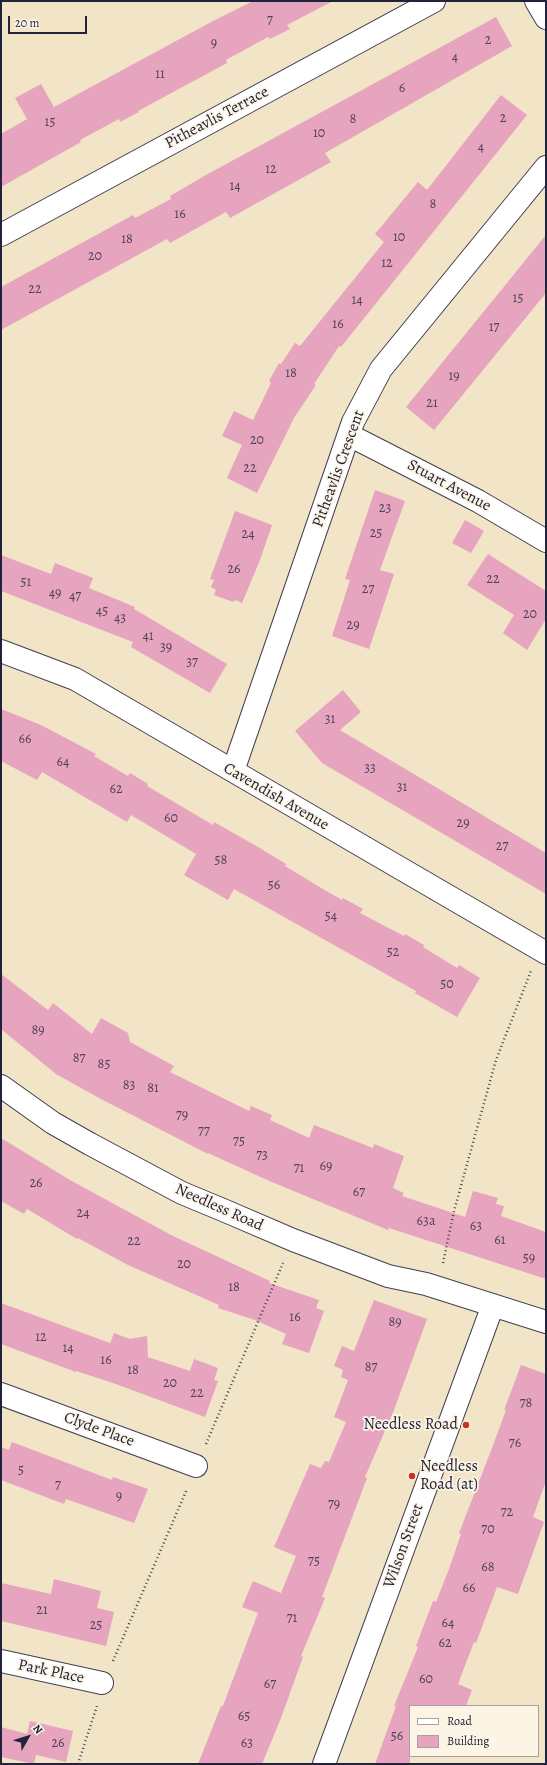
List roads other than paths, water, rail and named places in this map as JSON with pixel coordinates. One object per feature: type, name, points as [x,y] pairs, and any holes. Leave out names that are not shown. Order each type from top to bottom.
[{"type":"street","name":"Pitheavlis Terrace","points":[[1,235],[434,1]]},
{"type":"street","points":[[536,1],[546,18]]},
{"type":"street","name":"Pitheavlis Crescent","points":[[233,771],[353,422],[381,370],[546,167]]},
{"type":"street","name":"Stuart Avenue","points":[[349,434],[478,501],[546,541]]},
{"type":"street","name":"Cavendish Avenue","points":[[1,651],[75,679],[542,952]]},
{"type":"street","name":"Needless Road","points":[[1,1086],[53,1123],[182,1192],[293,1240],[388,1276],[437,1288],[546,1322]]},
{"type":"street","name":"Wilson Street","points":[[324,1764],[493,1305]]},
{"type":"street","name":"Clyde Place","points":[[1,1394],[196,1466]]},
{"type":"street","name":"Park Place","points":[[1,1661],[102,1683]]},
{"type":"place","name":"Needless Road","points":[[466,1425]]},
{"type":"place","name":"Needless Road (at)","points":[[412,1476]]}]
